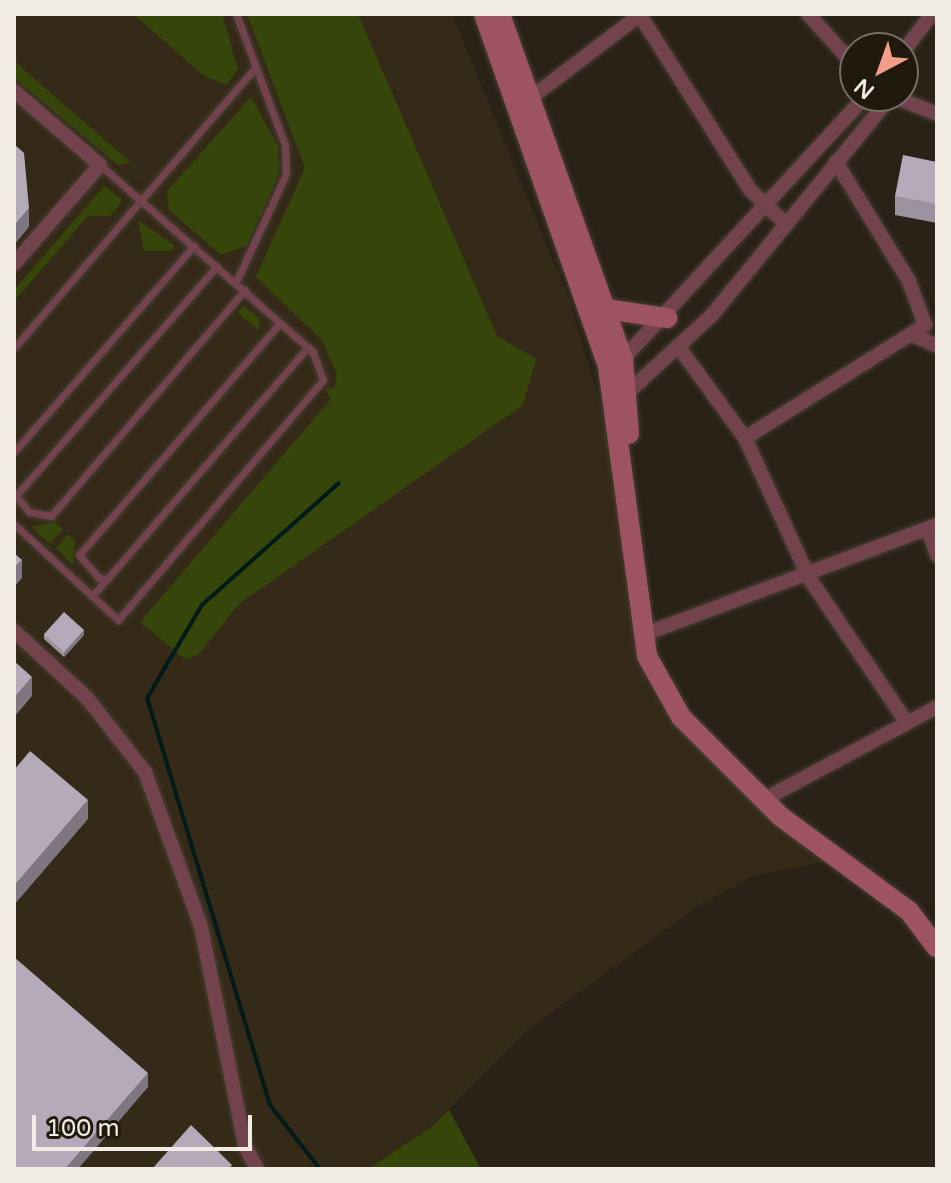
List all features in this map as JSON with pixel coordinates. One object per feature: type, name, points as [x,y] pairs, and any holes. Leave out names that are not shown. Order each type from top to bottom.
[{"type":"main road","points":[[484,14],[608,367],[647,656],[681,717],[780,816],[909,911],[937,948]]},
{"type":"main road","points":[[500,14],[623,359],[653,631],[689,711],[774,794],[918,905],[937,932]]},
{"type":"main road","points":[[606,309],[667,318]]},
{"type":"street","points":[[808,14],[839,48]]},
{"type":"street","points":[[918,32],[932,14]]},
{"type":"street","points":[[532,97],[641,15],[765,210],[786,224]]},
{"type":"street","points":[[14,91],[100,165],[14,264]]},
{"type":"street","points":[[623,359],[667,318],[852,112]]},
{"type":"street","points":[[626,394],[678,346],[786,224],[878,112]]},
{"type":"street","points":[[745,438],[915,336],[925,325],[923,309],[836,162]]},
{"type":"street","points":[[915,336],[937,346]]},
{"type":"street","points":[[678,346],[745,438],[809,578],[906,721]]},
{"type":"street","points":[[653,631],[809,578],[932,527],[937,555]]},
{"type":"street","points":[[14,631],[87,698],[145,772],[201,927],[245,1146],[257,1169]]},
{"type":"street","points":[[774,794],[937,707]]},
{"type":"lane","points":[[236,14],[285,145],[286,174],[236,282]]},
{"type":"lane","points":[[14,348],[256,67]]},
{"type":"lane","points":[[14,524],[118,620],[314,395],[324,374],[308,347],[100,165]]},
{"type":"lane","points":[[14,452],[194,246]]},
{"type":"lane","points":[[217,266],[16,496],[29,512],[51,516],[245,290]]},
{"type":"lane","points":[[107,579],[86,566],[79,555],[280,323]]},
{"type":"lane","points":[[92,596],[308,347]]},
{"type":"lane","points":[[75,580],[86,566]]},
{"type":"shaded area","points":[[14,14],[452,14],[569,299],[606,422],[647,656],[681,717],[841,859],[755,875],[698,906],[530,1028],[430,1128],[368,1169],[14,1169]]},
{"type":"green space","points":[[133,14],[222,14],[238,70],[226,85],[203,75]]},
{"type":"green space","points":[[247,14],[358,14],[497,336],[536,359],[523,405],[239,604],[198,655],[185,659],[140,622],[331,399],[325,389],[334,388],[337,374],[322,340],[256,277],[305,168]]},
{"type":"green space","points":[[14,61],[132,162],[118,165],[14,78]]},
{"type":"green space","points":[[251,97],[278,146],[279,174],[247,246],[221,255],[169,210],[167,191]]},
{"type":"green space","points":[[104,186],[122,199],[118,207],[110,216],[88,216],[14,301],[14,290]]},
{"type":"green space","points":[[138,220],[174,245],[172,251],[144,251]]},
{"type":"green space","points":[[244,306],[261,320],[258,330],[237,312]]},
{"type":"green space","points":[[54,522],[63,529],[50,544],[31,527]]},
{"type":"green space","points":[[68,534],[75,541],[73,565],[56,548]]},
{"type":"green space","points":[[449,1110],[481,1169],[368,1169],[430,1128]]},
{"type":"building","points":[[14,144],[24,153],[29,208],[14,226]]},
{"type":"building","points":[[903,155],[937,162],[937,204],[895,196]]},
{"type":"building","points":[[14,553],[22,560],[14,568]]},
{"type":"building","points":[[64,612],[84,630],[64,652],[44,634]]},
{"type":"building","points":[[14,661],[32,677],[14,698]]},
{"type":"building","points":[[30,751],[88,800],[14,886],[14,770]]},
{"type":"building","points":[[14,957],[148,1073],[65,1169],[14,1169]]},
{"type":"building","points":[[191,1125],[232,1165],[229,1169],[152,1169]]},
{"type":"waterway","points":[[320,1169],[270,1105],[147,698],[202,605],[339,483]]}]
